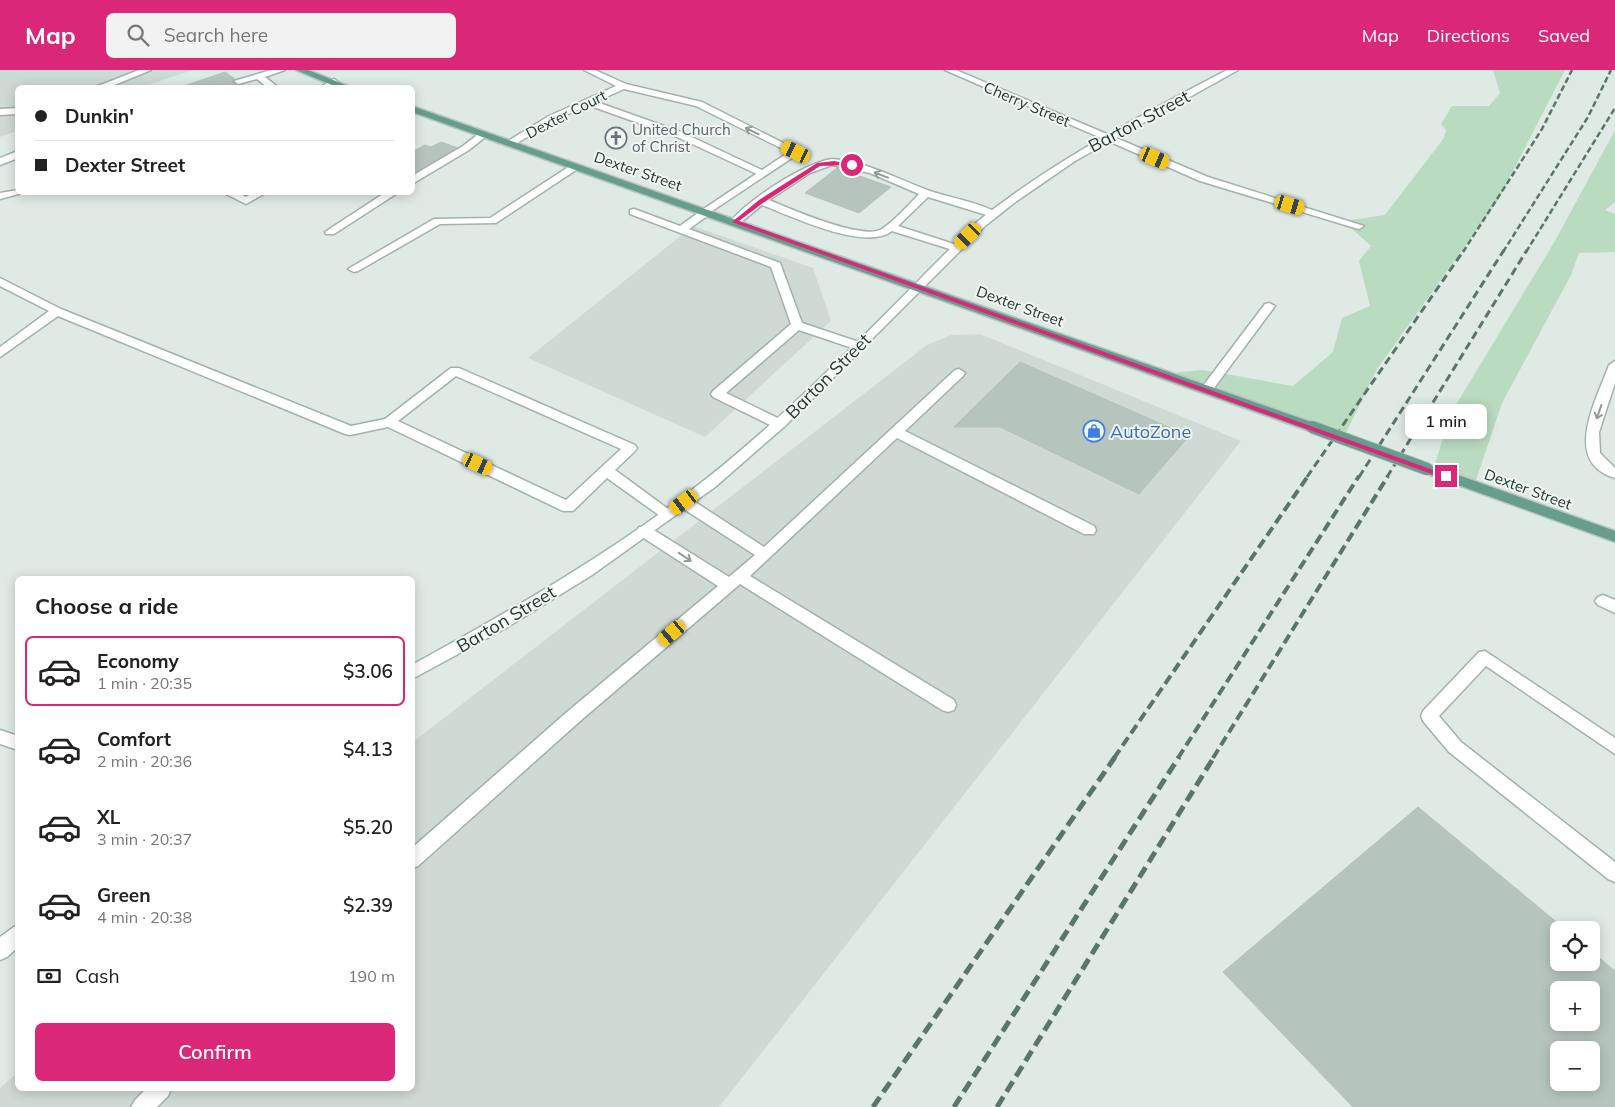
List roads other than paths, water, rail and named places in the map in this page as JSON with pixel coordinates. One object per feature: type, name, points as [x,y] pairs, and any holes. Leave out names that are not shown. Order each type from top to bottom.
[{"type":"main road","points":[[105,85],[147,70]]},
{"type":"main road","points":[[238,81],[280,70]]},
{"type":"main road","points":[[300,70],[342,85]]},
{"type":"main road","name":"Dexter Court","points":[[588,70],[623,86],[699,104],[796,152],[681,230]]},
{"type":"main road","name":"Cherry Street","points":[[949,70],[1204,179],[1359,226]]},
{"type":"main road","name":"Barton Street","points":[[415,671],[534,604],[668,514],[749,452],[956,248],[993,214],[1037,180],[1106,138],[1234,70]]},
{"type":"main road","points":[[258,76],[271,85]]},
{"type":"main road","points":[[328,85],[334,82]]},
{"type":"main road","name":"Dexter Court","points":[[511,143],[552,118],[623,86]]},
{"type":"main road","points":[[588,102],[678,134],[763,173]]},
{"type":"main road","name":"Dexter Street","points":[[415,110],[1208,389],[1615,537]]},
{"type":"main road","points":[[0,112],[15,111]]},
{"type":"main road","points":[[415,179],[466,148],[484,134]]},
{"type":"main road","points":[[0,162],[15,155]]},
{"type":"main road","points":[[735,222],[761,201],[819,164],[834,162],[880,174],[926,194],[993,214]]},
{"type":"main road","points":[[354,269],[438,221],[492,220],[577,166]]},
{"type":"main road","points":[[0,196],[15,193]]},
{"type":"main road","points":[[761,201],[853,233],[870,235],[884,232],[926,194]]},
{"type":"main road","points":[[233,195],[246,201],[257,195]]},
{"type":"main road","points":[[330,232],[389,195]]},
{"type":"main road","points":[[634,212],[776,266],[797,325]]},
{"type":"main road","points":[[889,227],[956,248]]},
{"type":"main road","points":[[0,282],[57,310],[350,431],[389,422],[455,371],[630,448],[568,506],[389,422]]},
{"type":"main road","points":[[1208,389],[1269,306]]},
{"type":"main road","points":[[0,353],[57,310]]},
{"type":"main road","points":[[797,325],[858,346]]},
{"type":"main road","points":[[779,424],[717,394],[797,325]]},
{"type":"main road","points":[[1615,366],[1592,432],[1593,454],[1608,470],[1615,473]]},
{"type":"main road","points":[[415,857],[574,717],[765,555],[959,373]]},
{"type":"main road","points":[[896,432],[1089,530]]},
{"type":"main road","points":[[606,471],[668,514]]},
{"type":"main road","points":[[684,502],[765,555]]},
{"type":"main road","points":[[644,530],[948,705]]},
{"type":"main road","points":[[1615,747],[1485,657],[1429,716],[1456,747],[1615,873]]},
{"type":"main road","points":[[0,737],[15,742]]},
{"type":"main road","points":[[0,950],[15,936]]},
{"type":"main road","points":[[142,1107],[160,1091]]},
{"type":"railway","points":[[1463,252],[1542,129],[1572,70]]},
{"type":"railway","points":[[1503,252],[1588,117],[1611,70]]},
{"type":"railway","points":[[1526,252],[1615,108]]},
{"type":"railway","points":[[1307,477],[1464,250]]},
{"type":"railway","points":[[1359,477],[1504,250]]},
{"type":"railway","points":[[1387,477],[1527,250]]},
{"type":"railway","points":[[1114,758],[1308,476]]},
{"type":"railway","points":[[1178,758],[1359,476]]},
{"type":"railway","points":[[1213,758],[1388,476]]},
{"type":"railway","points":[[873,1107],[1115,757]]},
{"type":"railway","points":[[954,1107],[1179,757]]},
{"type":"railway","points":[[997,1107],[1214,757]]},
{"type":"place","name":"United Church of Christ","points":[[616,138]]},
{"type":"place","name":"AutoZone","points":[[1094,431]]}]
